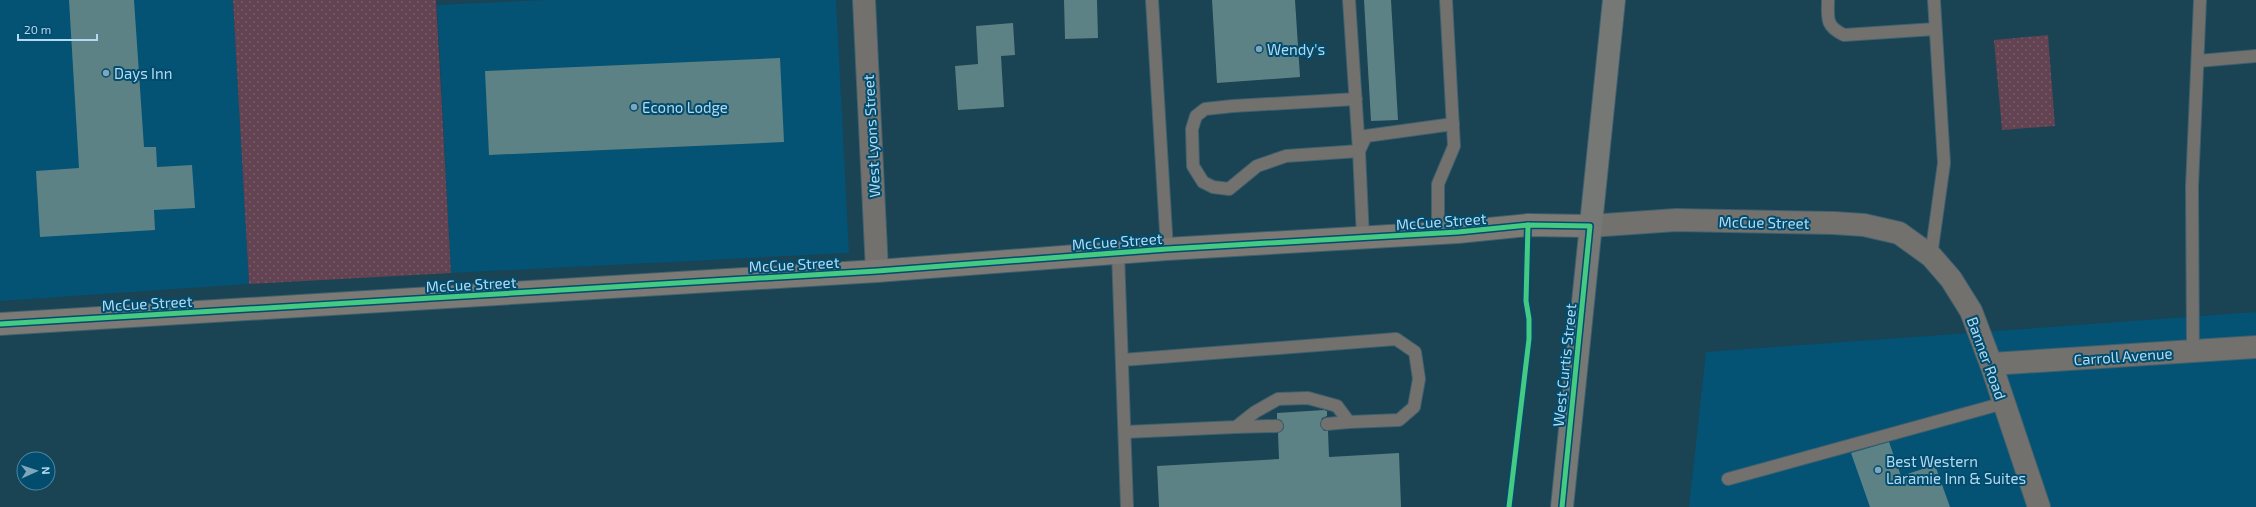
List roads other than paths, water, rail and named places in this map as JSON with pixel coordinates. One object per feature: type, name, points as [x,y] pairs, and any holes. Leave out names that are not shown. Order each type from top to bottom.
[{"type":"main road","name":"West Curtis Street","points":[[1562,507],[1614,0]]},
{"type":"main road","name":"McCue Street","points":[[0,324],[877,272],[1167,249],[1438,234],[1528,225],[1590,226]]},
{"type":"street","name":"West Lyons Street","points":[[864,0],[877,272]]},
{"type":"street","name":"McCue Street","points":[[1590,226],[1676,220],[1828,223],[1864,225],[1899,233]]},
{"type":"street","name":"Banner Road","points":[[1899,233],[1931,256],[1951,279],[1971,311],[1991,364],[2039,507]]},
{"type":"street","name":"Carroll Avenue","points":[[1991,364],[2256,347]]},
{"type":"lane","points":[[1152,0],[1167,249]]},
{"type":"lane","points":[[1349,0],[1363,238]]},
{"type":"lane","points":[[1438,234],[1438,184],[1454,146],[1446,0]]},
{"type":"lane","points":[[1828,0],[1829,23],[1834,30],[1844,35],[1935,29]]},
{"type":"lane","points":[[1931,256],[1944,164],[1934,0]]},
{"type":"lane","points":[[2193,351],[2192,187],[2200,0]]},
{"type":"lane","points":[[2198,60],[2256,56]]},
{"type":"lane","points":[[1356,99],[1205,109],[1196,116],[1192,129],[1193,166],[1203,182],[1213,187],[1229,189],[1257,166],[1286,156],[1359,151]]},
{"type":"lane","points":[[1359,151],[1366,136],[1453,124]]},
{"type":"lane","points":[[1118,253],[1127,507]]},
{"type":"lane","points":[[1122,360],[1396,339],[1415,352],[1419,379],[1414,407],[1400,420],[1328,424]]},
{"type":"lane","points":[[1236,427],[1255,412],[1278,398],[1308,398],[1337,406],[1349,422]]},
{"type":"lane","points":[[1728,479],[2004,403]]},
{"type":"lane","points":[[1125,432],[1277,426]]},
{"type":"place","name":"Wendy's","points":[[1259,49]]},
{"type":"place","name":"Days Inn","points":[[106,73]]},
{"type":"place","name":"Econo Lodge","points":[[634,107]]},
{"type":"place","name":"Best Western Laramie Inn & Suites","points":[[1878,470]]}]
